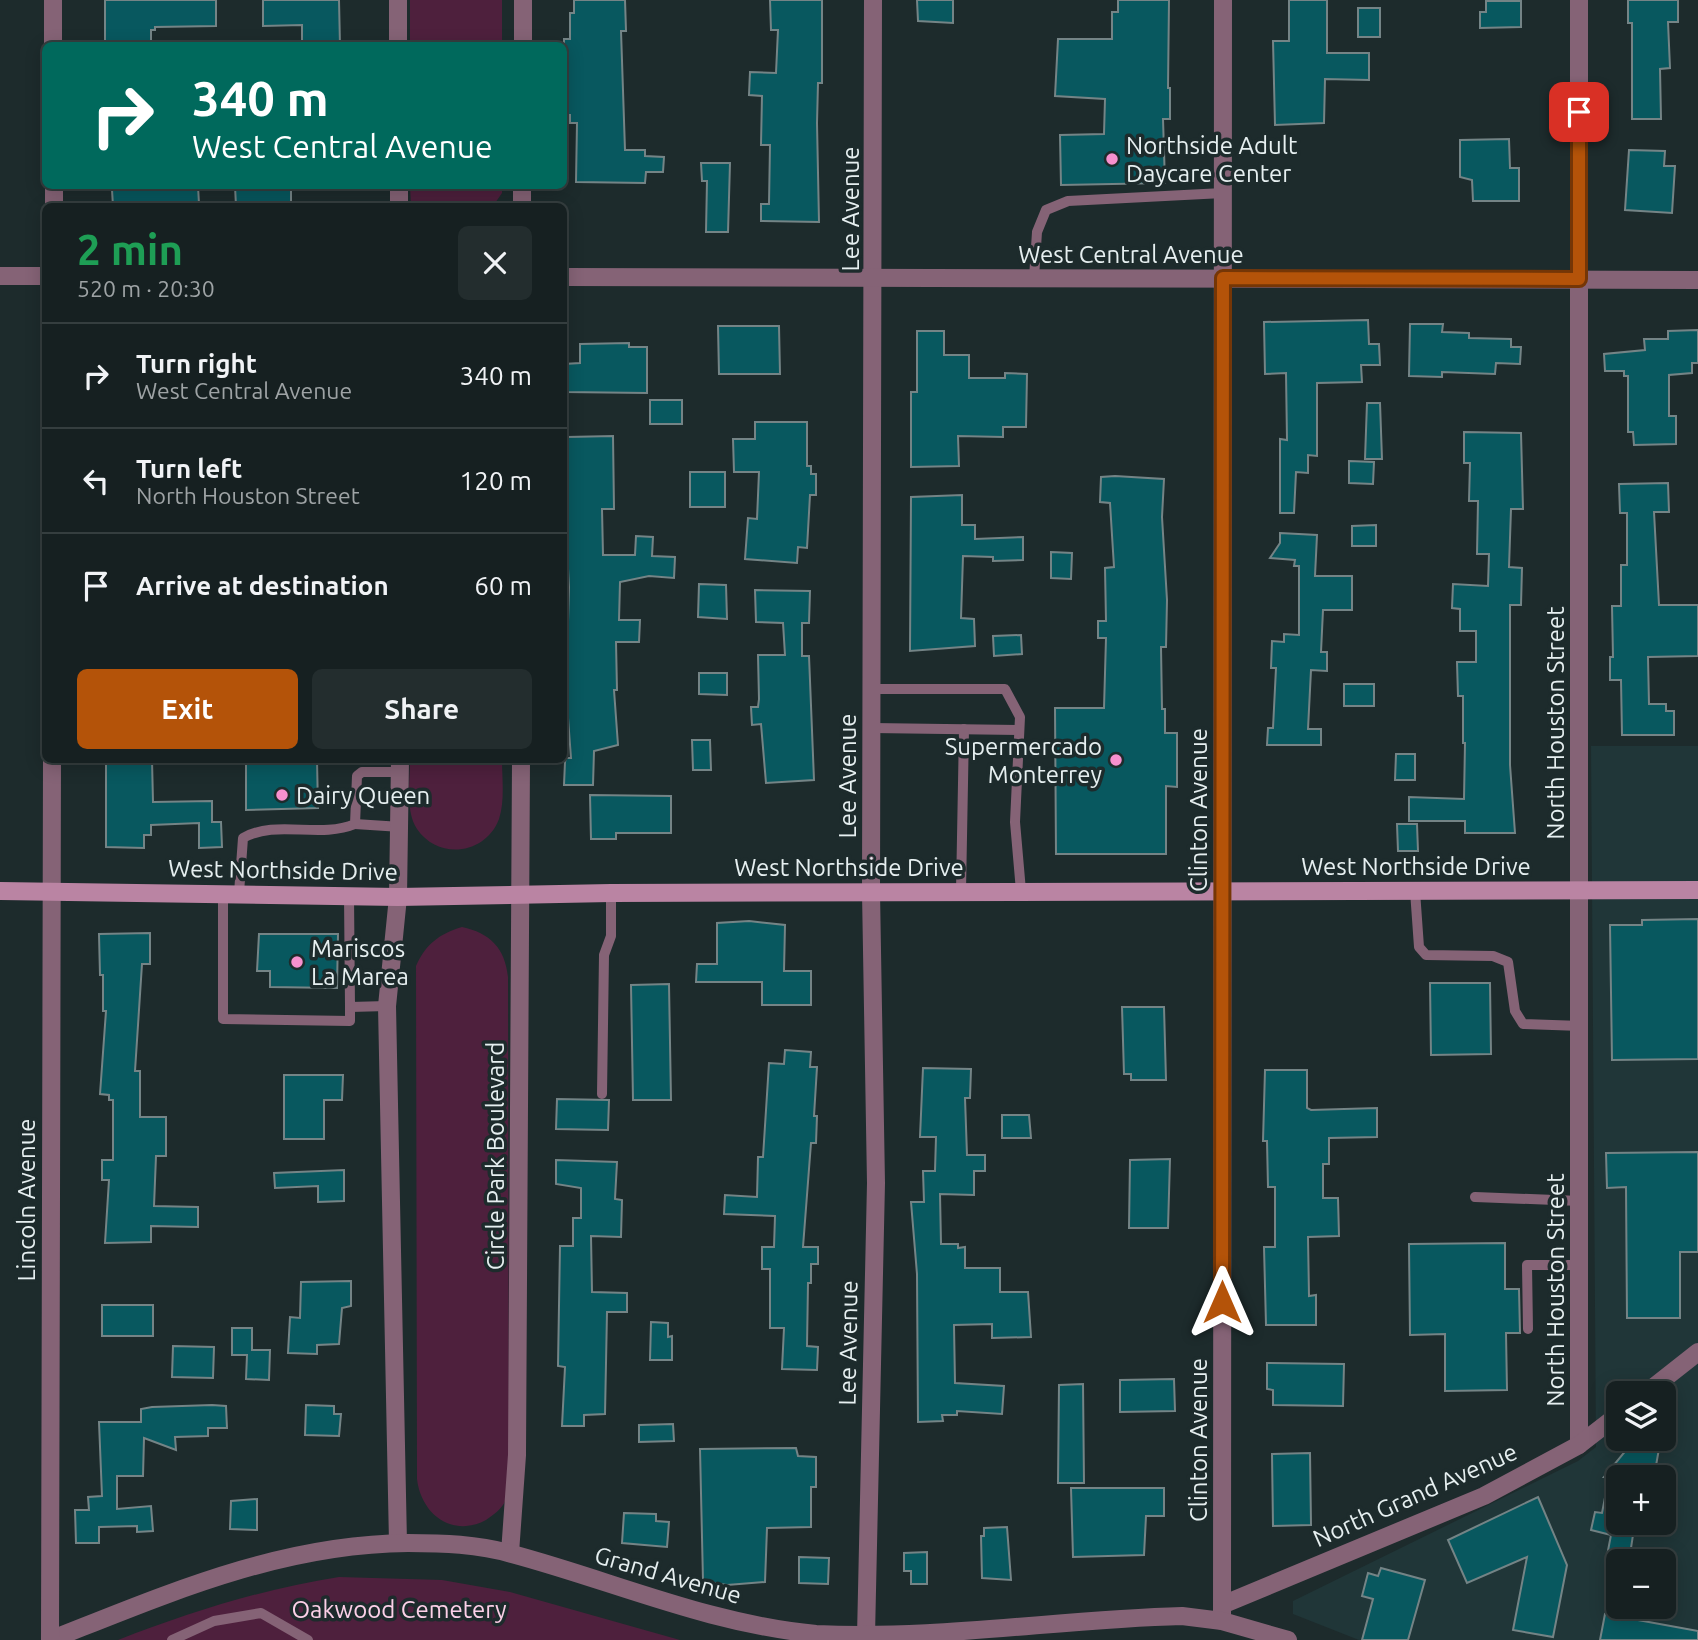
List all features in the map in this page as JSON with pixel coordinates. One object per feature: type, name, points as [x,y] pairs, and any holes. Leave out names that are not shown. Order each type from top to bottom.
[{"type":"main road","name":"West Northside Drive","points":[[0,891],[231,892],[398,897],[961,891],[1698,890]]},
{"type":"street","points":[[53,0],[54,42]]},
{"type":"street","points":[[398,0],[398,42]]},
{"type":"street","points":[[523,0],[523,42]]},
{"type":"street","name":"Lee Avenue","points":[[866,1636],[876,1183],[871,892],[873,0]]},
{"type":"street","name":"Clinton Avenue","points":[[1222,1613],[1223,0]]},
{"type":"street","name":"North Houston Street","points":[[1579,0],[1579,1446]]},
{"type":"street","points":[[0,276],[42,276]]},
{"type":"street","name":"West Central Avenue","points":[[567,277],[1698,279]]},
{"type":"street","name":"Lincoln Avenue","points":[[50,1640],[52,763]]},
{"type":"street","name":"Circle Park Boulevard","points":[[510,1553],[517,1455],[521,763]]},
{"type":"street","points":[[398,1543],[387,1006],[398,897],[401,827],[399,766]]},
{"type":"street","points":[[1661,1381],[1698,1352]]},
{"type":"street","name":"North Grand Avenue","points":[[1222,1613],[1484,1496],[1579,1446],[1606,1424]]},
{"type":"street","name":"Grand Avenue","points":[[50,1640],[209,1577],[261,1562],[341,1546],[398,1543],[472,1546],[510,1553],[647,1598],[730,1620],[816,1634],[973,1634],[1222,1613],[1288,1640]]},
{"type":"lane","points":[[1034,278],[1037,232],[1046,210],[1068,201],[1223,193]]},
{"type":"lane","points":[[872,689],[1006,688],[1020,717],[1016,822],[1021,891]]},
{"type":"lane","points":[[872,728],[1019,730]]},
{"type":"lane","points":[[961,891],[964,729]]},
{"type":"lane","points":[[355,824],[357,776],[362,772],[399,766]]},
{"type":"lane","points":[[349,895],[350,1021],[223,1019],[231,892],[243,838],[256,831],[337,831],[355,824],[401,827]]},
{"type":"lane","points":[[1415,891],[1419,947],[1426,955],[1493,956],[1508,962],[1516,1011],[1523,1024],[1581,1026]]},
{"type":"lane","points":[[602,1094],[604,955],[611,936],[611,893]]},
{"type":"lane","points":[[350,1007],[387,1006]]},
{"type":"lane","points":[[1475,1198],[1580,1201]]},
{"type":"lane","points":[[1528,1329],[1527,1265],[1580,1265]]},
{"type":"lane","points":[[172,1640],[214,1621],[261,1613],[308,1640]]},
{"type":"shaded area","points":[[1591,746],[1698,746],[1698,1640],[1359,1640],[1293,1614],[1293,1601],[1578,1461],[1596,1447]]},
{"type":"green space","points":[[410,0],[502,0],[502,42],[410,42]]},
{"type":"green space","points":[[410,189],[502,189],[495,203],[411,203]]},
{"type":"green space","points":[[410,763],[502,763],[503,790],[499,819],[493,831],[473,846],[449,849],[426,839],[413,822],[409,795]]},
{"type":"green space","points":[[462,927],[481,933],[494,943],[500,950],[508,977],[509,1480],[506,1499],[500,1509],[486,1520],[461,1526],[450,1524],[432,1512],[420,1492],[417,1479],[416,966],[434,941]]},
{"type":"green space","name":"Oakwood Cemetery","points":[[339,1577],[442,1580],[510,1592],[680,1640],[118,1640],[227,1602]]},
{"type":"building","points":[[105,0],[216,0],[216,26],[155,27],[155,30],[151,30],[151,42],[105,42]]},
{"type":"building","points":[[263,0],[339,0],[340,42],[302,42],[302,25],[263,26]]},
{"type":"building","points":[[574,0],[625,0],[626,31],[621,31],[625,150],[645,150],[645,156],[664,157],[663,172],[646,172],[645,183],[576,182],[577,123],[570,123],[570,115],[567,115],[567,42],[564,42],[564,39],[570,39],[570,13],[574,13]]},
{"type":"building","points":[[770,0],[822,0],[822,83],[818,83],[817,123],[819,222],[761,221],[761,204],[769,204],[770,145],[761,145],[762,96],[749,95],[750,72],[776,73],[778,30],[771,30]]},
{"type":"building","points":[[917,0],[953,0],[953,23],[918,21]]},
{"type":"building","points":[[1118,0],[1169,0],[1170,119],[1163,119],[1165,183],[1061,185],[1060,135],[1104,134],[1105,99],[1055,96],[1058,39],[1112,39],[1112,12],[1118,12]]},
{"type":"building","points":[[1289,0],[1327,0],[1327,53],[1369,53],[1369,80],[1325,79],[1324,123],[1275,125],[1273,41],[1289,41]]},
{"type":"building","points":[[1628,0],[1678,0],[1678,22],[1668,22],[1670,68],[1660,69],[1661,119],[1632,119],[1632,23],[1628,23]]},
{"type":"building","points":[[1486,1],[1521,1],[1521,27],[1480,28],[1480,12],[1486,12]]},
{"type":"building","points":[[1358,8],[1380,8],[1380,37],[1358,37]]},
{"type":"building","points":[[1509,139],[1510,168],[1519,168],[1519,201],[1473,201],[1472,180],[1460,177],[1460,140]]},
{"type":"building","points":[[1629,150],[1665,151],[1664,166],[1675,166],[1672,213],[1625,210]]},
{"type":"building","points":[[701,163],[730,163],[728,232],[706,232],[707,181],[702,181]]},
{"type":"building","points":[[198,189],[199,203],[113,203],[112,190]]},
{"type":"building","points":[[235,189],[291,189],[291,203],[236,203]]},
{"type":"building","points":[[1368,320],[1369,344],[1379,344],[1380,365],[1361,365],[1362,382],[1317,383],[1317,456],[1308,455],[1308,473],[1296,472],[1294,513],[1280,513],[1280,439],[1287,440],[1286,373],[1265,374],[1264,322]]},
{"type":"building","points":[[1410,324],[1443,324],[1442,332],[1469,333],[1469,338],[1511,339],[1511,347],[1521,347],[1520,364],[1496,363],[1495,374],[1442,372],[1442,377],[1409,376]]},
{"type":"building","points":[[718,326],[779,326],[780,374],[719,374]]},
{"type":"building","points":[[1698,330],[1698,363],[1692,363],[1692,373],[1669,375],[1669,416],[1676,416],[1676,444],[1634,445],[1633,432],[1628,432],[1628,376],[1624,376],[1624,371],[1605,371],[1604,354],[1645,350],[1644,339],[1668,339],[1668,331]]},
{"type":"building","points":[[917,331],[944,331],[944,355],[969,355],[969,378],[1005,378],[1005,373],[1027,374],[1026,427],[1003,427],[1003,437],[958,436],[959,466],[911,467],[911,392],[917,392]]},
{"type":"building","points":[[629,343],[629,347],[647,347],[647,393],[567,392],[567,364],[580,363],[580,344]]},
{"type":"building","points":[[650,400],[682,400],[682,424],[650,424]]},
{"type":"building","points":[[1367,403],[1380,403],[1382,459],[1365,459]]},
{"type":"building","points":[[755,422],[807,422],[807,466],[811,466],[811,474],[816,474],[816,495],[810,495],[807,548],[798,547],[797,563],[745,559],[748,518],[757,519],[759,472],[734,472],[733,439],[755,439]]},
{"type":"building","points":[[1464,432],[1521,433],[1523,509],[1511,509],[1509,567],[1522,568],[1521,605],[1510,605],[1510,765],[1515,833],[1465,833],[1465,821],[1409,821],[1409,797],[1464,799],[1463,696],[1458,696],[1457,662],[1476,662],[1476,631],[1460,631],[1460,609],[1452,608],[1453,584],[1488,586],[1489,554],[1477,554],[1478,501],[1469,501],[1470,463],[1464,463]]},
{"type":"building","points":[[613,436],[614,509],[602,509],[603,555],[635,555],[636,536],[653,537],[652,556],[675,557],[674,578],[649,576],[620,582],[619,620],[640,620],[639,642],[616,642],[617,690],[614,690],[618,745],[594,751],[593,785],[564,785],[565,763],[567,758],[571,758],[567,704],[567,437]]},
{"type":"building","points":[[1349,461],[1374,462],[1373,484],[1349,483]]},
{"type":"building","points":[[690,472],[725,472],[725,507],[690,507]]},
{"type":"building","points":[[1101,477],[1164,479],[1162,517],[1167,600],[1166,647],[1161,647],[1162,709],[1165,709],[1165,733],[1177,733],[1177,787],[1166,786],[1166,854],[1056,854],[1055,708],[1104,708],[1106,638],[1098,638],[1098,621],[1106,621],[1105,568],[1114,567],[1110,503],[1100,502]]},
{"type":"building","points":[[1668,483],[1669,512],[1654,512],[1659,605],[1698,605],[1698,656],[1648,657],[1649,704],[1666,704],[1666,711],[1674,711],[1674,735],[1622,735],[1621,680],[1610,680],[1610,657],[1613,657],[1612,606],[1621,606],[1621,565],[1627,565],[1627,513],[1620,513],[1619,484]]},
{"type":"building","points":[[962,495],[962,525],[975,525],[975,539],[1023,537],[1023,560],[993,561],[993,557],[963,556],[961,618],[974,619],[975,646],[910,651],[911,497]]},
{"type":"building","points":[[1376,525],[1376,546],[1352,546],[1352,526]]},
{"type":"building","points":[[1280,533],[1317,535],[1315,576],[1352,576],[1352,610],[1323,610],[1321,652],[1327,652],[1327,671],[1311,670],[1308,729],[1321,729],[1321,745],[1267,745],[1268,728],[1273,728],[1276,668],[1271,668],[1272,641],[1284,642],[1284,634],[1299,635],[1299,566],[1294,566],[1295,560],[1270,558],[1280,543]]},
{"type":"building","points":[[1051,552],[1072,553],[1071,579],[1051,578]]},
{"type":"building","points":[[699,584],[726,585],[727,619],[698,617]]},
{"type":"building","points":[[755,590],[810,591],[809,623],[802,623],[802,656],[809,656],[814,780],[766,783],[761,724],[752,725],[751,707],[758,707],[759,699],[758,655],[785,655],[783,623],[756,622]]},
{"type":"building","points":[[1021,635],[1022,654],[994,656],[993,636]]},
{"type":"building","points":[[699,673],[727,673],[727,695],[699,694]]},
{"type":"building","points":[[1344,684],[1374,684],[1374,706],[1344,706]]},
{"type":"building","points":[[692,740],[710,740],[711,770],[693,770]]},
{"type":"building","points":[[1396,754],[1415,754],[1415,780],[1395,780]]},
{"type":"building","points":[[106,763],[152,763],[153,802],[212,801],[212,822],[221,822],[222,847],[199,848],[199,823],[151,825],[151,835],[144,835],[144,848],[106,847]]},
{"type":"building","name":"Dairy Queen","points":[[246,763],[317,763],[318,808],[246,810]]},
{"type":"building","points":[[590,795],[671,796],[671,833],[616,833],[616,839],[591,839]]},
{"type":"building","points":[[1397,824],[1417,824],[1418,851],[1398,851]]},
{"type":"building","points":[[1698,919],[1698,1059],[1612,1060],[1610,925],[1642,925],[1642,920]]},
{"type":"building","points":[[749,921],[785,925],[784,971],[811,971],[811,1005],[762,1005],[762,982],[696,982],[697,964],[717,964],[717,923]]},
{"type":"building","points":[[150,933],[150,964],[142,964],[135,1071],[140,1071],[140,1117],[166,1117],[166,1156],[156,1156],[154,1206],[198,1207],[198,1227],[151,1226],[151,1242],[105,1243],[109,1180],[102,1180],[102,1160],[113,1160],[113,1100],[109,1100],[109,1095],[100,1094],[106,1011],[103,1011],[99,934]]},
{"type":"building","name":"Mariscos La Marea","points":[[259,934],[338,934],[337,988],[270,987],[270,971],[257,971]]},
{"type":"building","points":[[1430,983],[1490,983],[1491,1054],[1431,1055]]},
{"type":"building","points":[[669,984],[671,1100],[633,1100],[631,985]]},
{"type":"building","points":[[1122,1007],[1164,1007],[1166,1080],[1131,1080],[1131,1074],[1124,1074]]},
{"type":"building","points":[[785,1050],[811,1052],[810,1067],[817,1067],[814,1116],[817,1116],[816,1143],[811,1143],[803,1247],[818,1247],[818,1264],[811,1264],[811,1283],[808,1283],[807,1346],[818,1347],[817,1370],[782,1369],[784,1328],[770,1328],[770,1269],[762,1269],[762,1247],[774,1247],[775,1216],[724,1214],[725,1195],[757,1197],[758,1157],[763,1157],[769,1063],[784,1064]]},
{"type":"building","points":[[923,1068],[971,1069],[970,1098],[965,1098],[967,1155],[985,1155],[985,1171],[974,1171],[974,1195],[940,1194],[941,1244],[958,1244],[958,1248],[965,1247],[965,1268],[1000,1268],[1000,1292],[1028,1292],[1031,1337],[992,1338],[992,1324],[954,1325],[955,1383],[1004,1386],[1002,1414],[957,1411],[957,1415],[942,1415],[943,1421],[918,1422],[917,1274],[911,1202],[924,1202],[923,1171],[935,1171],[936,1137],[920,1137]]},
{"type":"building","points":[[1265,1070],[1307,1070],[1307,1108],[1311,1110],[1377,1108],[1377,1137],[1329,1138],[1329,1164],[1323,1164],[1323,1198],[1338,1198],[1339,1236],[1308,1237],[1309,1296],[1316,1295],[1316,1325],[1266,1325],[1264,1247],[1275,1247],[1275,1187],[1268,1187],[1267,1141],[1263,1141]]},
{"type":"building","points":[[284,1075],[343,1075],[342,1100],[324,1100],[324,1139],[284,1139]]},
{"type":"building","points":[[557,1099],[609,1100],[608,1130],[556,1129]]},
{"type":"building","points":[[1002,1115],[1029,1115],[1031,1138],[1002,1138]]},
{"type":"building","points":[[1698,1152],[1698,1252],[1680,1252],[1680,1318],[1627,1318],[1626,1187],[1607,1188],[1606,1153]]},
{"type":"building","points":[[1170,1159],[1168,1228],[1129,1228],[1130,1160]]},
{"type":"building","points":[[556,1160],[617,1162],[615,1199],[622,1200],[621,1237],[591,1236],[592,1292],[627,1293],[627,1312],[607,1312],[605,1414],[584,1415],[584,1426],[562,1426],[565,1367],[558,1366],[560,1246],[573,1246],[573,1218],[581,1218],[581,1188],[556,1184]]},
{"type":"building","points":[[344,1170],[344,1201],[318,1202],[318,1186],[275,1188],[274,1173]]},
{"type":"building","points":[[1505,1243],[1505,1289],[1519,1289],[1520,1333],[1506,1333],[1507,1390],[1445,1391],[1445,1334],[1410,1335],[1409,1244]]},
{"type":"building","points":[[351,1281],[351,1306],[342,1308],[339,1344],[317,1345],[317,1354],[288,1353],[290,1317],[300,1318],[301,1282]]},
{"type":"building","points":[[102,1305],[153,1305],[153,1336],[102,1336]]},
{"type":"building","points":[[651,1322],[668,1323],[668,1337],[672,1336],[672,1360],[650,1360]]},
{"type":"building","points":[[232,1328],[252,1328],[252,1350],[270,1350],[269,1380],[246,1379],[247,1355],[232,1355]]},
{"type":"building","points":[[173,1346],[214,1347],[213,1378],[172,1377]]},
{"type":"building","points":[[1267,1363],[1344,1364],[1343,1406],[1273,1405],[1273,1390],[1267,1389]]},
{"type":"building","points":[[1174,1379],[1175,1411],[1120,1412],[1120,1380]]},
{"type":"building","points":[[1083,1384],[1084,1483],[1058,1483],[1059,1385]]},
{"type":"building","points":[[306,1405],[334,1406],[334,1414],[341,1414],[339,1436],[305,1435]]},
{"type":"building","points":[[226,1406],[227,1428],[208,1428],[208,1436],[175,1437],[176,1450],[144,1438],[143,1476],[117,1476],[117,1509],[151,1506],[153,1531],[137,1532],[137,1526],[99,1527],[99,1543],[76,1543],[75,1510],[89,1510],[88,1497],[102,1496],[99,1422],[141,1422],[141,1409],[152,1407]]},
{"type":"building","points":[[673,1424],[674,1441],[639,1442],[639,1425]]},
{"type":"building","points":[[796,1448],[798,1456],[816,1457],[816,1487],[811,1487],[811,1527],[767,1528],[765,1582],[727,1585],[703,1581],[700,1449]]},
{"type":"building","points":[[1625,1451],[1659,1451],[1656,1465],[1614,1465]]},
{"type":"building","points":[[1310,1453],[1311,1525],[1273,1526],[1272,1454]]},
{"type":"building","points":[[1071,1488],[1164,1488],[1164,1516],[1146,1516],[1144,1555],[1073,1557]]},
{"type":"building","points":[[1606,1492],[1606,1534],[1591,1530],[1595,1512],[1602,1513]]},
{"type":"building","points":[[1538,1497],[1567,1565],[1553,1637],[1513,1630],[1527,1557],[1467,1583],[1448,1540]]},
{"type":"building","points":[[257,1499],[257,1530],[230,1529],[231,1501]]},
{"type":"building","points":[[624,1513],[656,1514],[656,1521],[669,1522],[667,1547],[622,1543]]},
{"type":"building","points":[[1007,1527],[1011,1580],[982,1578],[981,1536],[984,1536],[984,1528]]},
{"type":"building","points":[[1611,1535],[1633,1535],[1631,1549],[1608,1549]]},
{"type":"building","points":[[927,1552],[927,1584],[911,1584],[911,1571],[904,1571],[904,1553]]},
{"type":"building","points":[[799,1557],[829,1558],[828,1584],[799,1583]]},
{"type":"building","points":[[1381,1568],[1425,1580],[1408,1640],[1362,1640],[1373,1599],[1362,1596],[1368,1573],[1378,1576]]},
{"type":"building","points":[[1605,1614],[1606,1619],[1632,1619],[1698,1631],[1698,1640],[1600,1640]]},
{"type":"place","name":"Northside Adult Daycare Center","points":[[1112,159]]},
{"type":"place","name":"Supermercado Monterrey","points":[[1116,760]]},
{"type":"place","name":"Dairy Queen","points":[[282,795]]},
{"type":"place","name":"Mariscos La Marea","points":[[297,962]]},
{"type":"route","points":[[1222,1302],[1223,278],[1579,279],[1579,112]]}]
